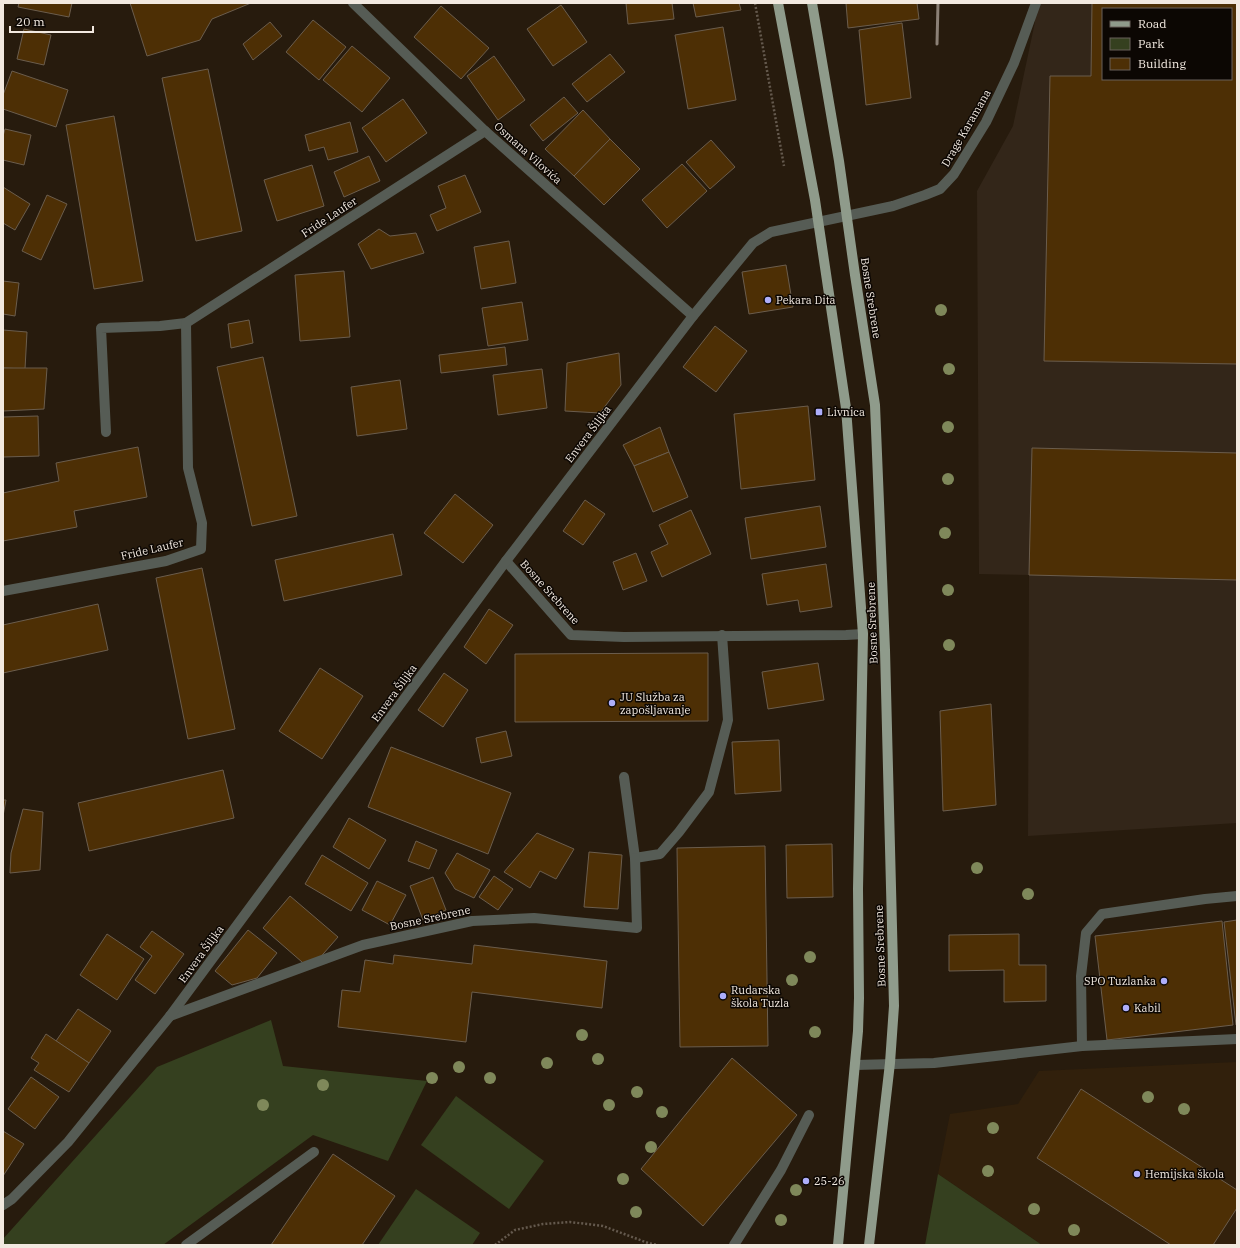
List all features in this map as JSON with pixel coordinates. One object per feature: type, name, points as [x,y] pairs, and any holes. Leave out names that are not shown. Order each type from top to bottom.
[{"type":"main road","name":"Bosne Srebrene","points":[[778,3],[810,168],[846,408],[863,634],[858,889],[859,998],[855,1065],[838,1245]]},
{"type":"main road","name":"Bosne Srebrene","points":[[812,3],[839,160],[846,217],[875,405],[885,650],[894,1006],[890,1064],[869,1245]]},
{"type":"street","name":"Osmana Vilovića","points":[[353,3],[485,131],[693,316]]},
{"type":"street","name":"Drage Karamana","points":[[818,222],[893,206],[940,189],[954,174],[986,122],[1014,63],[1036,3]]},
{"type":"street","name":"Fride Laufer","points":[[106,432],[101,328],[160,326],[186,323],[485,131]]},
{"type":"street","name":"Envera Šiljka","points":[[3,1205],[12,1199],[68,1142],[170,1016],[506,561],[693,316],[753,243],[771,232],[818,222]]},
{"type":"street","name":"Fride Laufer","points":[[3,592],[166,561],[201,549],[202,523],[188,468],[186,323]]},
{"type":"street","name":"Bosne Srebrene","points":[[506,561],[571,635],[624,637],[863,634]]},
{"type":"street","points":[[635,858],[660,854],[679,832],[709,792],[728,720],[722,635]]},
{"type":"street","name":"Bosne Srebrene","points":[[170,1016],[363,945],[472,921],[534,918],[637,928],[635,858],[624,777]]},
{"type":"street","points":[[1082,1046],[1081,976],[1086,933],[1102,914],[1205,898],[1237,896]]},
{"type":"street","points":[[855,1065],[934,1063],[1082,1046],[1237,1039]]},
{"type":"street","points":[[734,1245],[781,1170],[809,1115]]},
{"type":"street","points":[[186,1245],[314,1152]]},
{"type":"path","points":[[755,3],[784,166]]},
{"type":"path","points":[[495,1245],[515,1230],[542,1224],[570,1222],[603,1226],[648,1243],[658,1245]]},
{"type":"shaded area","points":[[1036,3],[1237,3],[1237,823],[1028,836],[1029,575],[979,574],[977,191],[1013,126],[1035,22]]},
{"type":"shaded area","points":[[1237,1062],[1237,1245],[1042,1245],[938,1174],[950,1114],[1018,1104],[1039,1071]]},
{"type":"green space","points":[[271,1020],[283,1066],[427,1081],[388,1161],[313,1135],[163,1245],[3,1245],[3,1239],[157,1067]]},
{"type":"green space","points":[[456,1096],[544,1161],[509,1209],[421,1145]]},
{"type":"green space","points":[[938,1174],[1042,1245],[925,1245]]},
{"type":"green space","points":[[416,1189],[480,1233],[472,1245],[378,1245]]},
{"type":"building","points":[[19,3],[72,3],[69,17],[18,7]]},
{"type":"building","points":[[130,3],[251,3],[212,19],[200,40],[147,56]]},
{"type":"building","points":[[626,3],[672,3],[674,19],[628,24]]},
{"type":"building","points":[[693,3],[739,3],[741,10],[696,17]]},
{"type":"building","points":[[846,3],[917,3],[919,19],[848,28]]},
{"type":"building","points":[[1092,3],[1237,3],[1237,364],[1044,361],[1050,76],[1091,76]]},
{"type":"building","points":[[561,5],[587,42],[553,66],[527,29]]},
{"type":"building","points":[[441,6],[489,48],[461,79],[414,37]]},
{"type":"building","points":[[313,20],[346,47],[319,80],[286,52]]},
{"type":"building","points":[[270,22],[282,36],[253,60],[243,44]]},
{"type":"building","points":[[902,23],[911,98],[866,105],[859,30]]},
{"type":"building","points":[[723,27],[736,100],[688,109],[675,35]]},
{"type":"building","points":[[24,29],[51,35],[44,65],[17,59]]},
{"type":"building","points":[[352,46],[390,78],[362,112],[323,80]]},
{"type":"building","points":[[610,54],[625,72],[587,102],[572,84]]},
{"type":"building","points":[[494,56],[525,100],[498,120],[467,76]]},
{"type":"building","points":[[208,69],[242,231],[196,241],[162,78]]},
{"type":"building","points":[[12,71],[68,90],[56,127],[3,109],[3,95]]},
{"type":"building","points":[[564,97],[578,113],[543,141],[530,125]]},
{"type":"building","points":[[403,99],[427,133],[386,162],[362,128]]},
{"type":"building","points":[[583,110],[610,139],[574,176],[545,149]]},
{"type":"building","points":[[114,116],[143,281],[94,289],[66,125]]},
{"type":"building","points":[[350,122],[358,152],[328,160],[324,147],[309,151],[305,135]]},
{"type":"building","points":[[5,129],[31,135],[24,165],[3,160],[3,136]]},
{"type":"building","points":[[610,139],[640,169],[604,205],[574,176]]},
{"type":"building","points":[[711,140],[735,167],[710,189],[686,162]]},
{"type":"building","points":[[369,156],[380,181],[344,197],[334,172]]},
{"type":"building","points":[[682,164],[707,191],[667,228],[642,200]]},
{"type":"building","points":[[312,165],[324,206],[277,221],[264,180]]},
{"type":"building","points":[[465,175],[481,212],[437,231],[430,215],[446,208],[438,186]]},
{"type":"building","points":[[3,187],[30,204],[15,230],[3,223]]},
{"type":"building","points":[[47,195],[67,204],[41,260],[22,251]]},
{"type":"building","points":[[379,229],[390,236],[416,233],[424,253],[371,269],[358,244]]},
{"type":"building","points":[[509,241],[516,283],[481,289],[474,247]]},
{"type":"building","points":[[786,265],[793,307],[749,314],[742,272]]},
{"type":"building","points":[[344,271],[350,337],[300,341],[295,275]]},
{"type":"building","points":[[3,281],[19,283],[15,316],[3,314]]},
{"type":"building","points":[[522,302],[528,340],[488,346],[482,308]]},
{"type":"building","points":[[249,320],[253,343],[231,348],[228,324]]},
{"type":"building","points":[[715,326],[747,351],[716,392],[683,367]]},
{"type":"building","points":[[3,330],[27,332],[25,369],[3,368]]},
{"type":"building","points":[[505,347],[507,365],[441,373],[439,355]]},
{"type":"building","points":[[619,353],[621,385],[600,413],[565,411],[567,363]]},
{"type":"building","points":[[263,357],[297,516],[252,526],[217,367]]},
{"type":"building","points":[[3,368],[47,368],[44,409],[3,411]]},
{"type":"building","points":[[542,369],[547,408],[498,415],[493,375]]},
{"type":"building","points":[[400,380],[407,429],[357,436],[351,387]]},
{"type":"building","points":[[808,406],[815,480],[741,489],[734,414]]},
{"type":"building","points":[[38,416],[39,456],[3,457],[3,417]]},
{"type":"building","points":[[660,427],[669,452],[634,466],[623,445]]},
{"type":"building","points":[[138,447],[147,497],[74,511],[77,527],[3,541],[3,493],[59,481],[56,463]]},
{"type":"building","points":[[1032,448],[1237,453],[1237,580],[1029,575]]},
{"type":"building","points":[[669,452],[688,497],[653,512],[634,466]]},
{"type":"building","points":[[455,494],[493,525],[463,563],[424,533]]},
{"type":"building","points":[[585,500],[605,514],[583,545],[563,531]]},
{"type":"building","points":[[820,506],[826,547],[751,559],[745,518]]},
{"type":"building","points":[[691,510],[711,554],[662,577],[651,552],[668,544],[659,525]]},
{"type":"building","points":[[393,534],[402,575],[284,601],[275,560]]},
{"type":"building","points":[[636,553],[647,581],[623,590],[613,562]]},
{"type":"building","points":[[826,564],[832,607],[800,612],[798,600],[767,605],[762,574]]},
{"type":"building","points":[[202,568],[235,729],[188,739],[156,578]]},
{"type":"building","points":[[98,604],[108,650],[3,673],[3,625]]},
{"type":"building","points":[[489,609],[513,625],[486,664],[464,647]]},
{"type":"building","name":"JU Služba za zapošljavanje","points":[[708,653],[708,721],[515,722],[515,654]]},
{"type":"building","points":[[818,663],[824,700],[768,709],[762,672]]},
{"type":"building","points":[[320,668],[363,696],[322,759],[279,731]]},
{"type":"building","points":[[444,673],[468,690],[443,727],[418,710]]},
{"type":"building","points":[[991,704],[996,805],[943,811],[940,711]]},
{"type":"building","points":[[506,731],[512,756],[481,763],[476,738]]},
{"type":"building","points":[[779,740],[781,791],[735,794],[732,742]]},
{"type":"building","points":[[391,747],[511,793],[488,854],[368,807]]},
{"type":"building","points":[[223,770],[234,818],[89,851],[78,803]]},
{"type":"building","points":[[3,800],[6,800],[3,816]]},
{"type":"building","points":[[23,809],[43,812],[40,870],[10,873],[11,853]]},
{"type":"building","points":[[349,818],[386,840],[369,869],[333,847]]},
{"type":"building","points":[[537,833],[574,849],[556,879],[540,871],[530,888],[504,872]]},
{"type":"building","points":[[416,841],[437,850],[429,869],[408,861]]},
{"type":"building","points":[[832,844],[833,897],[787,898],[786,845]]},
{"type":"building","name":"Rudarska škola Tuzla","points":[[765,846],[768,1046],[680,1047],[677,848]]},
{"type":"building","points":[[589,852],[622,855],[618,909],[584,907]]},
{"type":"building","points":[[457,853],[490,870],[474,898],[455,889],[445,873]]},
{"type":"building","points":[[322,855],[368,883],[351,911],[305,884]]},
{"type":"building","points":[[494,876],[513,889],[498,910],[479,897]]},
{"type":"building","points":[[433,877],[446,910],[423,920],[410,886]]},
{"type":"building","points":[[377,881],[406,895],[390,925],[362,910]]},
{"type":"building","points":[[290,896],[338,937],[310,969],[263,928]]},
{"type":"building","points":[[1237,920],[1237,1025],[1236,1025],[1224,922]]},
{"type":"building","name":"SPO Tuzlanka","points":[[1222,921],[1233,1025],[1107,1040],[1095,936]]},
{"type":"building","points":[[248,930],[277,953],[257,978],[232,985],[215,971]]},
{"type":"building","points":[[152,931],[184,954],[155,994],[135,980],[152,956],[140,947]]},
{"type":"building","points":[[107,934],[144,959],[117,1000],[80,975]]},
{"type":"building","points":[[1019,934],[1019,965],[1046,965],[1046,1001],[1004,1002],[1004,970],[949,971],[949,935]]},
{"type":"building","points":[[474,945],[607,961],[602,1008],[472,992],[466,1042],[338,1027],[342,990],[360,992],[365,960],[393,964],[394,955],[472,964]]},
{"type":"building","points":[[78,1009],[111,1031],[89,1063],[56,1041]]},
{"type":"building","points":[[46,1034],[89,1063],[69,1092],[34,1070],[39,1063],[31,1058]]},
{"type":"building","points":[[732,1058],[797,1115],[703,1226],[641,1169]]},
{"type":"building","points":[[31,1077],[59,1097],[35,1129],[8,1109]]},
{"type":"building","name":"Hemijska škola","points":[[1081,1089],[1237,1190],[1237,1208],[1213,1245],[1171,1245],[1037,1158]]},
{"type":"building","points":[[3,1131],[24,1144],[3,1176]]},
{"type":"building","points":[[333,1154],[395,1196],[362,1245],[271,1245]]},
{"type":"railway","points":[[937,44],[938,3]]},
{"type":"place","name":"Pekara Dita","points":[[768,300]]},
{"type":"place","name":"Livnica","points":[[819,412]]},
{"type":"place","name":"JU Služba za zapošljavanje","points":[[612,703]]},
{"type":"place","name":"SPO Tuzlanka","points":[[1164,981]]},
{"type":"place","name":"Rudarska škola Tuzla","points":[[723,996]]},
{"type":"place","name":"Kabil","points":[[1126,1008]]},
{"type":"place","name":"Hemijska škola","points":[[1137,1174]]},
{"type":"place","name":"25-26","points":[[806,1181]]}]
